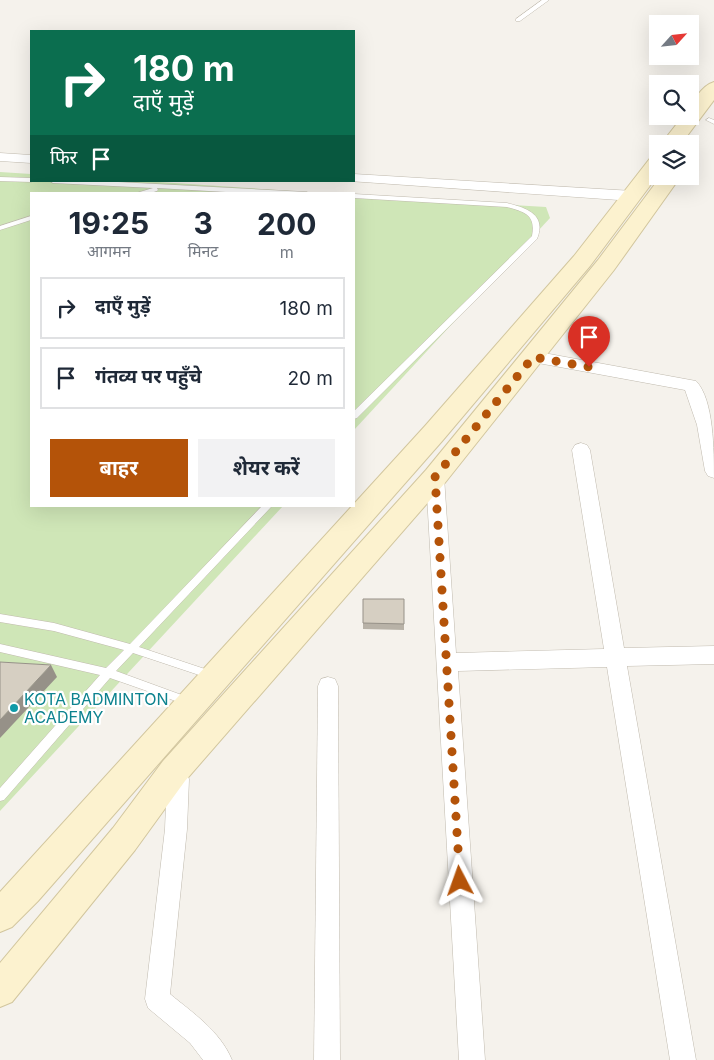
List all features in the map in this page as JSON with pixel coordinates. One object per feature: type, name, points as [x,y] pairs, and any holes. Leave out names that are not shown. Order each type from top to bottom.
[{"type":"street","points":[[678,135],[714,88]]},
{"type":"street","points":[[699,136],[712,118]]},
{"type":"street","points":[[0,157],[30,158]]},
{"type":"street","points":[[0,915],[26,889],[434,433],[582,261],[649,174]]},
{"type":"street","points":[[355,178],[633,196]]},
{"type":"street","points":[[0,990],[124,839],[174,771],[435,477],[606,265],[664,185]]},
{"type":"street","points":[[533,357],[690,385],[695,389],[706,425],[714,471]]},
{"type":"street","points":[[581,450],[683,1060]]},
{"type":"street","points":[[435,477],[472,1060]]},
{"type":"street","points":[[446,662],[714,655]]},
{"type":"street","points":[[327,1060],[328,686]]},
{"type":"street","points":[[174,771],[178,779],[176,829],[157,999],[199,1034],[219,1060]]},
{"type":"lane","points":[[518,20],[546,0]]},
{"type":"lane","points":[[0,179],[30,180]]},
{"type":"lane","points":[[73,182],[267,192]]},
{"type":"lane","points":[[145,192],[168,187]]},
{"type":"lane","points":[[355,196],[507,205],[525,210],[536,219],[539,226],[535,237],[355,415]]},
{"type":"lane","points":[[0,228],[30,218]]},
{"type":"lane","points":[[0,796],[108,673],[267,507]]},
{"type":"lane","points":[[0,618],[61,628],[134,648],[215,677]]},
{"type":"lane","points":[[0,648],[108,673],[192,702]]},
{"type":"green space","points":[[0,172],[30,174],[30,182],[159,182],[306,192],[30,192],[30,507],[282,507],[0,811]]},
{"type":"green space","points":[[355,195],[546,207],[550,218],[355,429]]},
{"type":"building","points":[[363,599],[404,599],[404,624],[363,623]]},
{"type":"building","points":[[0,662],[51,665],[0,720]]},
{"type":"place","name":"KOTA BADMINTON ACADEMY","points":[[14,708]]},
{"type":"route","points":[[460,881],[435,477],[533,357],[589,367]]}]
